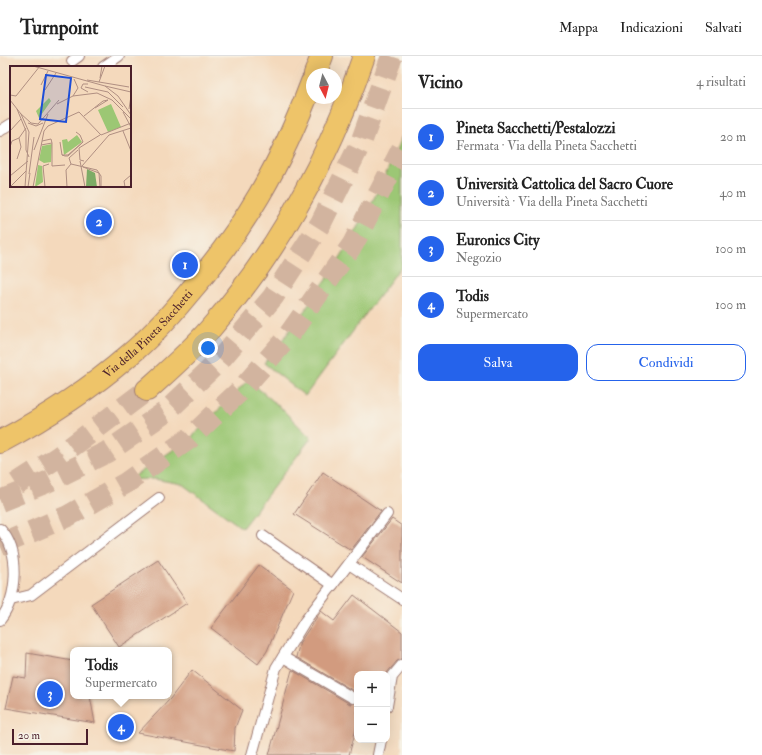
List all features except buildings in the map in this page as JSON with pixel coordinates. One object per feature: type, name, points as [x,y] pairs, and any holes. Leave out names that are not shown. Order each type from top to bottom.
[{"type":"main road","points":[[317,68],[322,56]]},
{"type":"main road","points":[[147,390],[179,361],[209,330],[233,301],[263,259],[296,207],[325,153],[341,120],[364,56]]},
{"type":"main road","name":"Via della Pineta Sacchetti","points":[[0,442],[50,414],[81,392],[127,357],[168,318],[203,277],[254,206],[290,138],[306,97]]},
{"type":"lane","points":[[104,66],[119,56]]},
{"type":"lane","points":[[0,131],[10,125]]},
{"type":"lane","points":[[11,600],[31,595],[159,498]]},
{"type":"lane","points":[[252,755],[276,668],[305,621],[387,514]]},
{"type":"lane","points":[[0,529],[5,535],[12,549],[13,574],[11,600],[0,620]]},
{"type":"lane","points":[[262,536],[333,585]]},
{"type":"lane","points":[[349,564],[402,599]]},
{"type":"lane","points":[[283,657],[353,698]]},
{"type":"lane","points":[[390,689],[392,677],[402,665]]},
{"type":"lane","points":[[378,755],[380,743]]},
{"type":"green space","points":[[402,136],[402,265],[305,396],[264,363],[305,310],[342,255],[375,196]]},
{"type":"green space","points":[[248,380],[279,406],[311,438],[242,528],[182,484],[154,479],[129,480],[192,437]]},
{"type":"tunnel","points":[[0,501],[47,482],[107,452],[167,411],[218,362],[273,297],[321,223],[362,140],[392,56]]},
{"type":"tunnel","points":[[0,545],[68,516],[126,483],[190,438],[242,389],[286,339],[353,244],[402,149]]},
{"type":"tunnel","points":[[16,484],[58,457],[147,390]]},
{"type":"place","name":"Università Cattolica del Sacro Cuore","points":[[99,222]]},
{"type":"place","name":"Pineta Sacchetti/Pestalozzi","points":[[185,265]]},
{"type":"place","name":"Euronics City","points":[[50,694]]},
{"type":"place","name":"Todis","points":[[121,727]]}]
